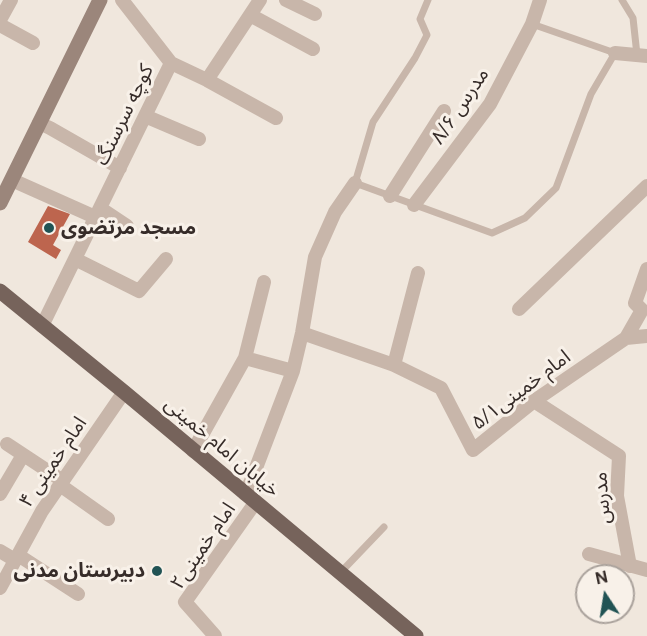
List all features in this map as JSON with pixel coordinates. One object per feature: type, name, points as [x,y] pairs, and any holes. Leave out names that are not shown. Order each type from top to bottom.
[{"type":"main road","points":[[0,203],[100,0]]},
{"type":"main road","name":"خیابان امام خمینی","points":[[0,291],[416,636]]},
{"type":"street","points":[[11,0],[1,18],[33,43]]},
{"type":"street","name":"کوچه سرسنگ","points":[[42,326],[171,63],[122,0]]},
{"type":"street","points":[[207,80],[260,0]]},
{"type":"street","points":[[286,0],[315,14]]},
{"type":"street","name":"مدرس ۸/۶","points":[[414,205],[490,104],[532,24],[540,0]]},
{"type":"street","points":[[250,15],[313,49]]},
{"type":"street","points":[[615,53],[642,55]]},
{"type":"street","points":[[171,63],[276,118]]},
{"type":"street","points":[[390,196],[444,111]]},
{"type":"street","points":[[145,116],[199,139]]},
{"type":"street","points":[[39,123],[120,168]]},
{"type":"street","points":[[12,180],[96,217],[127,226]]},
{"type":"street","points":[[250,499],[252,481],[292,371],[302,333],[315,257],[334,212],[355,183]]},
{"type":"street","points":[[519,309],[647,186]]},
{"type":"street","points":[[75,259],[139,291],[166,259]]},
{"type":"street","points":[[626,338],[642,310],[635,303],[647,269]]},
{"type":"street","points":[[394,365],[418,273]]},
{"type":"street","points":[[193,451],[245,358],[264,282]]},
{"type":"street","name":"امام خمینی۵/۱","points":[[302,333],[394,365],[441,388],[472,450],[534,401],[626,338]]},
{"type":"street","points":[[626,338],[647,336]]},
{"type":"street","points":[[245,358],[292,371]]},
{"type":"street","name":"امام خمینی ۴","points":[[0,588],[42,511],[124,392]]},
{"type":"street","name":"مدرس","points":[[534,401],[619,456],[617,496],[630,564]]},
{"type":"street","points":[[7,444],[108,519]]},
{"type":"street","points":[[0,494],[23,455]]},
{"type":"street","name":"امام خمینی۲","points":[[215,636],[185,603],[250,499]]},
{"type":"street","points":[[0,550],[78,594]]},
{"type":"street","points":[[589,554],[623,564]]},
{"type":"lane","points":[[428,0],[420,19],[427,35],[374,122],[355,183],[492,233],[525,218],[556,188],[591,94],[615,53],[532,24]]},
{"type":"lane","points":[[622,0],[633,18],[642,55]]},
{"type":"lane","points":[[340,573],[384,527]]},
{"type":"building","name":"مسجد مرتضوی","points":[[48,206],[70,214],[53,245],[61,250],[56,259],[28,242]]},
{"type":"place","name":"مسجد مرتضوی","points":[[49,228]]},
{"type":"place","name":"دبیرستان مدنی","points":[[157,571]]}]
